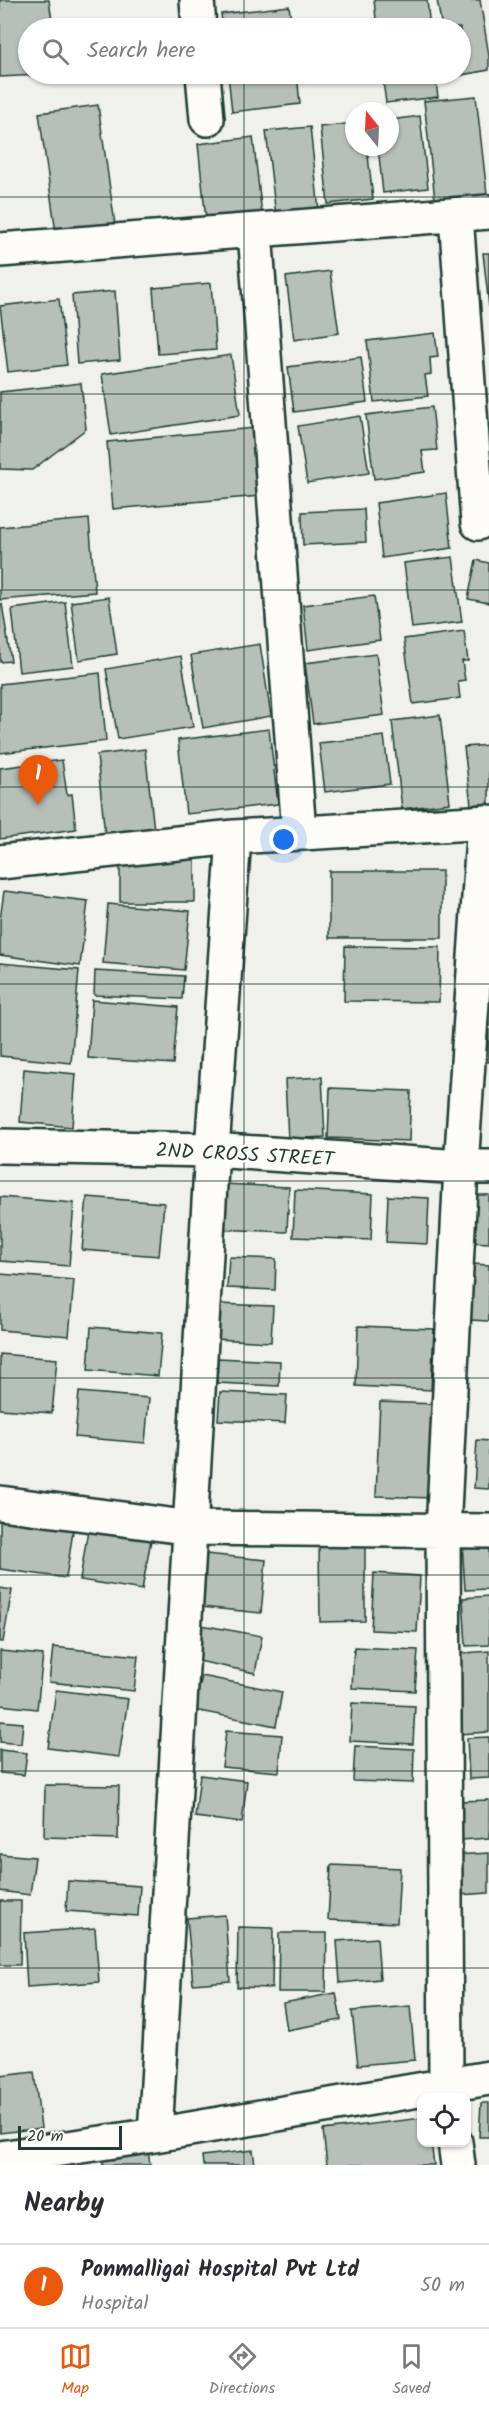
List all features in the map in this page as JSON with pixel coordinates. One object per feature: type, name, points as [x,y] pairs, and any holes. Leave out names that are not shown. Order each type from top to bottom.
[{"type":"street","points":[[197,0],[198,18]]},
{"type":"street","points":[[204,84],[207,119]]},
{"type":"street","points":[[0,250],[489,212]]},
{"type":"street","points":[[456,215],[478,523]]},
{"type":"street","points":[[255,231],[299,833]]},
{"type":"street","points":[[0,862],[234,837],[487,822],[475,1167],[443,1532],[447,2091]]},
{"type":"street","points":[[155,2135],[192,1528],[212,1150],[234,837]]},
{"type":"street","name":"2ND CROSS STREET","points":[[0,1146],[212,1150],[475,1167]]},
{"type":"street","points":[[0,1503],[192,1528],[489,1531]]},
{"type":"street","points":[[0,2158],[447,2091],[489,2078]]},
{"type":"street","points":[[456,2147],[458,2165]]},
{"type":"building","points":[[0,0],[49,0],[52,18],[18,18],[18,76],[0,77]]},
{"type":"building","points":[[374,0],[427,0],[429,18],[376,18]]},
{"type":"building","points":[[437,0],[480,0],[489,70],[471,73],[471,18],[440,18]]},
{"type":"building","points":[[289,6],[291,18],[222,18],[221,14]]},
{"type":"building","points":[[229,84],[298,84],[300,104],[232,112]]},
{"type":"building","points":[[383,84],[436,84],[438,97],[386,102]]},
{"type":"building","points":[[476,96],[488,203],[436,209],[424,101]]},
{"type":"building","points":[[98,105],[115,224],[56,233],[39,113]]},
{"type":"building","points":[[420,116],[428,188],[383,193],[379,156],[399,156],[399,119]]},
{"type":"building","points":[[345,124],[345,156],[368,156],[373,199],[328,204],[320,127]]},
{"type":"building","points":[[310,127],[320,220],[277,225],[266,131]]},
{"type":"building","points":[[253,137],[262,215],[206,221],[198,144]]},
{"type":"building","points":[[483,253],[489,253],[489,307]]},
{"type":"building","points":[[330,271],[339,333],[294,340],[286,277]]},
{"type":"building","points":[[211,283],[216,350],[158,354],[153,288]]},
{"type":"building","points":[[115,291],[120,360],[77,364],[72,295]]},
{"type":"building","points":[[59,299],[67,365],[8,372],[0,306]]},
{"type":"building","points":[[435,333],[438,357],[430,358],[431,374],[425,375],[428,396],[374,402],[367,341]]},
{"type":"building","points":[[231,355],[240,415],[111,435],[102,374]]},
{"type":"building","points":[[361,357],[367,402],[294,412],[288,367]]},
{"type":"building","points":[[81,383],[86,429],[32,470],[0,469],[0,392]]},
{"type":"building","points":[[432,407],[437,450],[422,451],[425,472],[374,479],[366,415]]},
{"type":"building","points":[[360,416],[369,473],[307,483],[298,426]]},
{"type":"building","points":[[254,428],[260,496],[113,509],[107,442]]},
{"type":"building","points":[[446,493],[452,548],[382,558],[376,503]]},
{"type":"building","points":[[364,509],[366,542],[303,545],[302,512]]},
{"type":"building","points":[[89,519],[95,592],[0,600],[0,527]]},
{"type":"building","points":[[453,557],[462,622],[412,628],[404,563]]},
{"type":"building","points":[[476,560],[489,563],[489,603],[468,599]]},
{"type":"building","points":[[374,596],[380,640],[308,650],[303,605]]},
{"type":"building","points":[[109,597],[117,654],[79,660],[71,602]]},
{"type":"building","points":[[65,602],[73,666],[19,672],[12,609]]},
{"type":"building","points":[[0,604],[2,604],[11,661],[0,662]]},
{"type":"building","points":[[464,631],[468,661],[462,661],[465,680],[458,681],[460,698],[413,704],[404,639]]},
{"type":"building","points":[[260,644],[271,716],[203,728],[191,655]]},
{"type":"building","points":[[376,654],[384,715],[313,724],[305,663]]},
{"type":"building","points":[[181,656],[193,727],[118,739],[106,669]]},
{"type":"building","points":[[100,673],[106,741],[0,753],[0,684]]},
{"type":"building","points":[[440,715],[450,803],[402,809],[392,721]]},
{"type":"building","points":[[269,729],[278,804],[186,814],[178,740]]},
{"type":"building","points":[[384,736],[390,784],[325,792],[319,743]]},
{"type":"building","points":[[489,745],[489,803],[471,805],[464,747]]},
{"type":"building","points":[[145,749],[154,830],[105,836],[97,755]]},
{"type":"building","points":[[62,760],[67,795],[72,794],[76,829],[0,839],[0,768]]},
{"type":"building","points":[[120,858],[195,858],[195,902],[120,902]]},
{"type":"building","points":[[329,871],[442,871],[442,938],[329,938]]},
{"type":"building","points":[[4,891],[88,901],[80,966],[0,955],[0,920]]},
{"type":"building","points":[[108,904],[190,911],[184,970],[103,963]]},
{"type":"building","points":[[345,946],[440,947],[439,1002],[344,1001]]},
{"type":"building","points":[[0,963],[79,970],[71,1063],[0,1056]]},
{"type":"building","points":[[95,971],[184,976],[182,999],[94,995]]},
{"type":"building","points":[[92,1000],[178,1007],[173,1064],[88,1058]]},
{"type":"building","points":[[483,1021],[489,1021],[489,1062],[479,1061]]},
{"type":"building","points":[[24,1069],[76,1074],[72,1127],[20,1122]]},
{"type":"building","points":[[322,1077],[325,1137],[288,1139],[285,1079]]},
{"type":"building","points":[[330,1088],[411,1091],[409,1141],[328,1138]]},
{"type":"building","points":[[221,1184],[289,1187],[287,1232],[219,1229]]},
{"type":"building","points":[[295,1190],[373,1194],[371,1240],[293,1237]]},
{"type":"building","points":[[472,1195],[489,1195],[489,1243],[470,1242]]},
{"type":"building","points":[[388,1196],[429,1198],[427,1244],[386,1242]]},
{"type":"building","points":[[0,1197],[74,1203],[69,1266],[0,1261]]},
{"type":"building","points":[[87,1197],[164,1203],[159,1256],[82,1250]]},
{"type":"building","points":[[229,1257],[276,1259],[275,1290],[227,1288]]},
{"type":"building","points":[[472,1264],[489,1265],[489,1321],[469,1320]]},
{"type":"building","points":[[0,1274],[74,1280],[69,1336],[0,1330]]},
{"type":"building","points":[[217,1304],[273,1306],[271,1342],[215,1339]]},
{"type":"building","points":[[358,1326],[434,1329],[431,1390],[356,1386]]},
{"type":"building","points":[[91,1327],[162,1333],[158,1376],[88,1370]]},
{"type":"building","points":[[0,1354],[57,1359],[52,1413],[0,1409]]},
{"type":"building","points":[[218,1358],[280,1361],[279,1386],[217,1383]]},
{"type":"building","points":[[79,1392],[149,1398],[145,1443],[75,1437]]},
{"type":"building","points":[[220,1392],[287,1395],[285,1423],[218,1420]]},
{"type":"building","points":[[380,1402],[436,1404],[431,1498],[376,1496]]},
{"type":"building","points":[[477,1440],[489,1441],[489,1489],[474,1488]]},
{"type":"building","points":[[0,1508],[75,1518],[66,1578],[0,1569]]},
{"type":"building","points":[[89,1523],[152,1534],[142,1590],[80,1580]]},
{"type":"building","points":[[489,1541],[489,1589],[465,1590],[462,1542]]},
{"type":"building","points":[[319,1543],[365,1543],[365,1621],[320,1622]]},
{"type":"building","points":[[206,1554],[266,1560],[261,1613],[201,1607]]},
{"type":"building","points":[[374,1573],[420,1576],[417,1632],[371,1630]]},
{"type":"building","points":[[0,1588],[12,1590],[3,1642],[0,1642]]},
{"type":"building","points":[[489,1596],[489,1645],[466,1646],[463,1598]]},
{"type":"building","points":[[196,1624],[262,1636],[255,1673],[189,1659]]},
{"type":"building","points":[[53,1647],[138,1656],[134,1691],[49,1682]]},
{"type":"building","points":[[354,1647],[418,1650],[415,1691],[352,1688]]},
{"type":"building","points":[[0,1651],[43,1655],[37,1709],[0,1705]]},
{"type":"building","points":[[489,1651],[489,1732],[458,1734],[453,1654]]},
{"type":"building","points":[[202,1676],[282,1692],[276,1726],[194,1710]]},
{"type":"building","points":[[56,1690],[128,1699],[119,1757],[48,1748]]},
{"type":"building","points":[[352,1703],[415,1706],[413,1744],[350,1741]]},
{"type":"building","points":[[0,1721],[23,1723],[21,1744],[0,1742]]},
{"type":"building","points":[[226,1731],[282,1735],[279,1772],[222,1767]]},
{"type":"building","points":[[489,1737],[489,1778],[469,1779],[467,1738]]},
{"type":"building","points":[[355,1746],[414,1749],[413,1783],[353,1781]]},
{"type":"building","points":[[0,1750],[27,1753],[24,1775],[0,1773]]},
{"type":"building","points":[[200,1775],[247,1781],[242,1823],[195,1817]]},
{"type":"building","points":[[45,1785],[119,1786],[118,1839],[44,1837]]},
{"type":"building","points":[[489,1800],[489,1838],[461,1840],[460,1801]]},
{"type":"building","points":[[489,1853],[489,1893],[458,1895],[455,1855]]},
{"type":"building","points":[[0,1854],[35,1857],[30,1895],[0,1891]]},
{"type":"building","points":[[331,1865],[400,1868],[397,1923],[328,1920]]},
{"type":"building","points":[[68,1881],[140,1886],[138,1916],[66,1911]]},
{"type":"building","points":[[0,1901],[21,1901],[20,1965],[0,1965]]},
{"type":"building","points":[[225,1915],[230,1981],[193,1984],[187,1918]]},
{"type":"building","points":[[238,1927],[273,1928],[272,1988],[237,1987]]},
{"type":"building","points":[[95,1928],[99,1982],[27,1987],[24,1933]]},
{"type":"building","points":[[279,1933],[327,1933],[326,1992],[278,1992]]},
{"type":"building","points":[[377,1938],[380,1979],[340,1983],[337,1941]]},
{"type":"building","points":[[336,1993],[341,2020],[287,2030],[283,2003]]},
{"type":"building","points":[[410,2006],[415,2060],[358,2065],[352,2011]]},
{"type":"building","points":[[34,2072],[41,2128],[0,2133],[0,2076]]},
{"type":"building","points":[[481,2103],[489,2103],[489,2137],[479,2137]]},
{"type":"building","points":[[417,2119],[417,2147],[432,2147],[434,2165],[327,2165],[323,2130]]},
{"type":"building","points":[[148,2149],[150,2165],[103,2165],[102,2155]]},
{"type":"building","points":[[253,2150],[255,2165],[203,2165],[202,2156]]},
{"type":"place","name":"Ponmalligai Hospital Pvt Ltd","points":[[38,805]]}]
